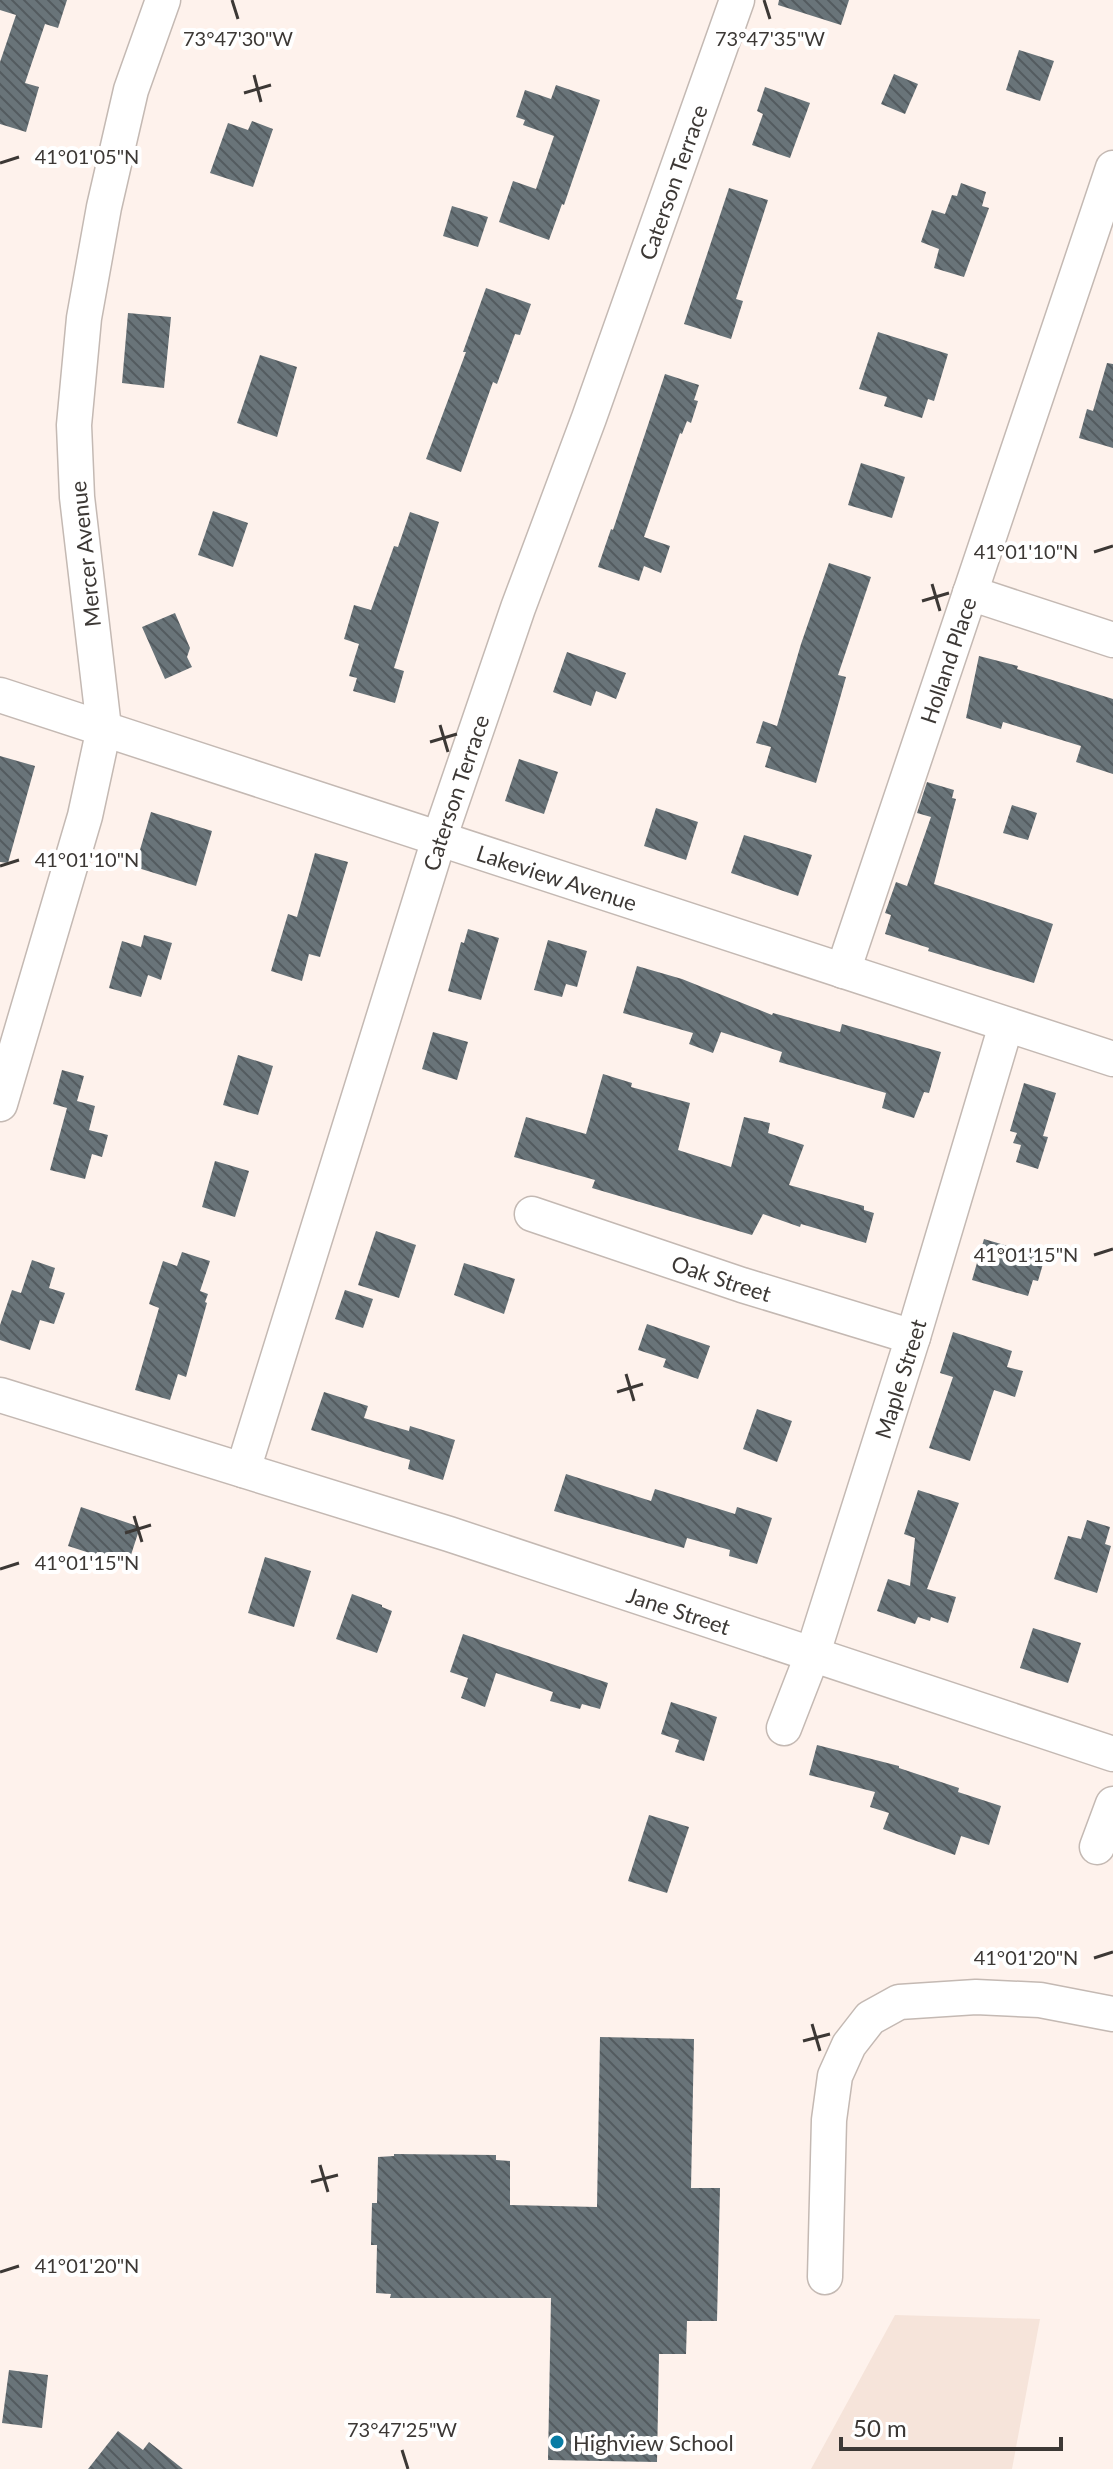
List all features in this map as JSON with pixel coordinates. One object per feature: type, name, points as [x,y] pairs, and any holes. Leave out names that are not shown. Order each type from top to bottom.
[{"type":"street","name":"Mercer Avenue","points":[[0,1104],[85,816],[104,728],[77,497],[74,425],[84,318],[104,207],[131,90],[163,0]]},
{"type":"street","name":"Caterson Terrace","points":[[243,1470],[439,839],[518,608],[589,418],[737,0]]},
{"type":"street","name":"Holland Place","points":[[843,971],[1113,168]]},
{"type":"street","points":[[970,593],[1113,640]]},
{"type":"street","name":"Lakeview Avenue","points":[[0,695],[1113,1059]]},
{"type":"street","name":"Maple Street","points":[[784,1728],[812,1656],[913,1337],[1006,1025]]},
{"type":"street","name":"Oak Street","points":[[532,1214],[742,1285],[913,1337]]},
{"type":"street","points":[[0,1395],[243,1470]]},
{"type":"street","name":"Jane Street","points":[[243,1470],[449,1534],[1113,1754]]},
{"type":"street","points":[[1097,1847],[1113,1804]]},
{"type":"street","points":[[825,2277],[829,2120],[835,2076],[849,2045],[870,2018],[899,2002],[976,1997],[1040,2000],[1113,2014]]},
{"type":"shaded area","points":[[895,2315],[1040,2319],[1012,2469],[811,2469]]},
{"type":"building","points":[[0,0],[67,0],[58,28],[45,24],[25,83],[39,87],[26,132],[0,124],[0,62],[16,15],[0,10]]},
{"type":"building","points":[[779,0],[849,0],[841,25],[778,5]]},
{"type":"building","points":[[1019,50],[1054,61],[1040,101],[1006,90]]},
{"type":"building","points":[[894,74],[918,84],[905,114],[881,104]]},
{"type":"building","points":[[556,85],[600,100],[549,240],[499,222],[513,181],[536,189],[554,136],[523,125],[525,120],[516,117],[525,90],[551,99]]},
{"type":"building","points":[[765,87],[810,103],[790,158],[752,145],[763,114],[757,111]]},
{"type":"building","points":[[252,121],[273,129],[253,187],[210,173],[228,123],[248,130]]},
{"type":"building","points":[[961,183],[986,192],[982,206],[989,208],[964,277],[934,268],[939,249],[921,242],[932,210],[945,214],[952,195],[957,196]]},
{"type":"building","points":[[729,188],[768,200],[736,299],[743,301],[731,339],[684,324]]},
{"type":"building","points":[[452,206],[488,217],[478,247],[443,236]]},
{"type":"building","points":[[486,288],[531,304],[520,335],[515,334],[497,384],[493,382],[461,472],[426,459]]},
{"type":"building","points":[[128,313],[171,317],[164,388],[122,383]]},
{"type":"building","points":[[878,332],[948,354],[934,401],[928,399],[922,418],[884,406],[887,397],[859,389]]},
{"type":"building","points":[[260,355],[297,367],[277,437],[237,423]]},
{"type":"building","points":[[1107,363],[1113,364],[1113,448],[1079,438],[1087,409],[1093,411]]},
{"type":"building","points":[[665,374],[699,385],[694,400],[698,401],[691,423],[687,421],[680,433],[644,537],[670,546],[661,573],[644,566],[639,581],[598,567]]},
{"type":"building","points":[[861,463],[905,477],[892,518],[848,505]]},
{"type":"building","points":[[213,511],[248,523],[233,567],[198,555]]},
{"type":"building","points":[[410,512],[439,522],[394,668],[404,671],[395,703],[353,691],[357,678],[349,676],[359,644],[344,639],[354,605],[371,610]]},
{"type":"building","points":[[829,563],[871,577],[838,675],[846,677],[816,783],[765,767],[771,747],[756,743],[763,721],[777,726]]},
{"type":"building","points":[[175,613],[190,648],[187,657],[192,667],[165,679],[142,627]]},
{"type":"building","points":[[567,652],[626,673],[616,699],[596,691],[591,706],[553,692]]},
{"type":"building","points":[[979,656],[1113,699],[1113,774],[1076,762],[1081,746],[1003,722],[1001,729],[966,718]]},
{"type":"building","points":[[0,756],[35,766],[8,863],[0,862]]},
{"type":"building","points":[[519,759],[558,772],[544,814],[505,801]]},
{"type":"building","points":[[927,782],[954,790],[952,798],[956,799],[934,884],[1053,924],[1034,983],[928,951],[929,948],[885,934],[891,915],[885,913],[896,882],[907,886],[931,817],[917,813]]},
{"type":"building","points":[[1012,805],[1037,813],[1028,840],[1003,833]]},
{"type":"building","points":[[656,808],[698,822],[686,860],[644,846]]},
{"type":"building","points":[[151,812],[212,831],[196,886],[135,867]]},
{"type":"building","points":[[744,835],[812,855],[798,896],[731,873]]},
{"type":"building","points":[[315,853],[348,862],[320,957],[309,954],[302,981],[271,971],[288,914],[297,917]]},
{"type":"building","points":[[468,929],[499,938],[481,1000],[448,991],[461,942],[464,943]]},
{"type":"building","points":[[144,935],[172,943],[161,980],[148,975],[141,997],[109,988],[122,941],[141,947]]},
{"type":"building","points":[[548,940],[587,951],[577,987],[566,984],[562,997],[534,990]]},
{"type":"building","points":[[637,966],[682,979],[772,1015],[840,1032],[842,1024],[941,1052],[929,1093],[924,1092],[914,1118],[882,1108],[886,1093],[779,1062],[782,1052],[721,1032],[713,1053],[689,1044],[693,1033],[623,1013]]},
{"type":"building","points":[[433,1032],[468,1042],[457,1080],[422,1069]]},
{"type":"building","points":[[238,1055],[273,1066],[258,1115],[223,1105]]},
{"type":"building","points":[[62,1070],[84,1076],[77,1101],[95,1106],[89,1130],[108,1135],[102,1157],[92,1154],[85,1179],[50,1170],[67,1108],[53,1104]]},
{"type":"building","points":[[603,1074],[632,1083],[631,1087],[690,1103],[678,1150],[731,1167],[744,1117],[770,1123],[768,1133],[804,1145],[789,1185],[864,1206],[864,1210],[874,1213],[866,1243],[801,1224],[800,1227],[763,1214],[752,1235],[592,1188],[595,1180],[514,1157],[526,1117],[586,1134]]},
{"type":"building","points":[[1024,1083],[1056,1093],[1043,1136],[1048,1137],[1038,1169],[1016,1162],[1021,1145],[1013,1143],[1017,1133],[1010,1131]]},
{"type":"building","points":[[215,1161],[249,1171],[235,1217],[202,1207]]},
{"type":"building","points":[[376,1231],[416,1245],[399,1298],[358,1285]]},
{"type":"building","points":[[984,1239],[1045,1257],[1038,1281],[1033,1280],[1028,1296],[972,1280]]},
{"type":"building","points":[[182,1252],[210,1261],[200,1291],[208,1294],[186,1377],[178,1374],[170,1400],[135,1390],[159,1308],[149,1304],[163,1261],[177,1266]]},
{"type":"building","points":[[32,1260],[55,1268],[49,1288],[65,1293],[54,1324],[40,1320],[30,1350],[0,1340],[0,1325],[12,1290],[21,1293]]},
{"type":"building","points":[[464,1263],[515,1279],[504,1314],[454,1295]]},
{"type":"building","points":[[345,1290],[373,1299],[363,1328],[335,1319]]},
{"type":"building","points":[[647,1324],[710,1346],[698,1379],[663,1367],[666,1359],[638,1350]]},
{"type":"building","points":[[953,1332],[1012,1351],[1007,1367],[1023,1371],[1015,1397],[994,1390],[970,1461],[929,1448],[953,1377],[940,1373]]},
{"type":"building","points":[[324,1392],[368,1406],[364,1418],[409,1431],[410,1426],[455,1440],[443,1480],[408,1469],[410,1460],[311,1430]]},
{"type":"building","points":[[757,1409],[792,1421],[777,1462],[743,1449]]},
{"type":"building","points":[[566,1474],[651,1501],[655,1489],[735,1514],[737,1507],[772,1518],[757,1564],[729,1556],[730,1550],[687,1538],[684,1548],[554,1511]]},
{"type":"building","points":[[918,1490],[959,1503],[927,1589],[956,1597],[948,1623],[931,1617],[930,1621],[918,1617],[915,1624],[877,1611],[888,1579],[910,1586],[915,1538],[904,1534]]},
{"type":"building","points":[[81,1507],[140,1527],[130,1558],[115,1553],[114,1557],[97,1552],[96,1555],[68,1546]]},
{"type":"building","points":[[1087,1520],[1110,1527],[1105,1544],[1111,1546],[1097,1593],[1054,1579],[1068,1536],[1081,1539]]},
{"type":"building","points":[[265,1557],[311,1571],[294,1627],[248,1613]]},
{"type":"building","points":[[352,1594],[392,1611],[377,1653],[336,1639]]},
{"type":"building","points":[[1033,1628],[1081,1643],[1068,1683],[1020,1668]]},
{"type":"building","points":[[463,1634],[608,1683],[600,1709],[582,1704],[580,1709],[550,1701],[553,1692],[496,1673],[485,1707],[461,1698],[468,1678],[450,1672]]},
{"type":"building","points":[[671,1702],[717,1717],[704,1761],[675,1752],[679,1740],[661,1734]]},
{"type":"building","points":[[817,1745],[899,1766],[959,1788],[958,1792],[1001,1806],[989,1845],[961,1836],[955,1855],[883,1829],[889,1813],[870,1807],[875,1792],[809,1775]]},
{"type":"building","points":[[649,1815],[689,1827],[667,1893],[628,1881]]},
{"type":"building","points":[[600,2037],[694,2039],[691,2188],[720,2188],[717,2321],[687,2321],[686,2354],[659,2354],[657,2462],[548,2460],[551,2298],[390,2298],[391,2294],[376,2293],[377,2245],[371,2245],[372,2203],[377,2203],[378,2157],[394,2154],[496,2155],[496,2160],[510,2161],[510,2205],[597,2207]]},
{"type":"building","points":[[9,2370],[48,2375],[42,2428],[2,2423]]},
{"type":"building","points":[[118,2431],[143,2450],[149,2442],[183,2469],[88,2469]]},
{"type":"place","name":"Highview School","points":[[557,2442]]}]
